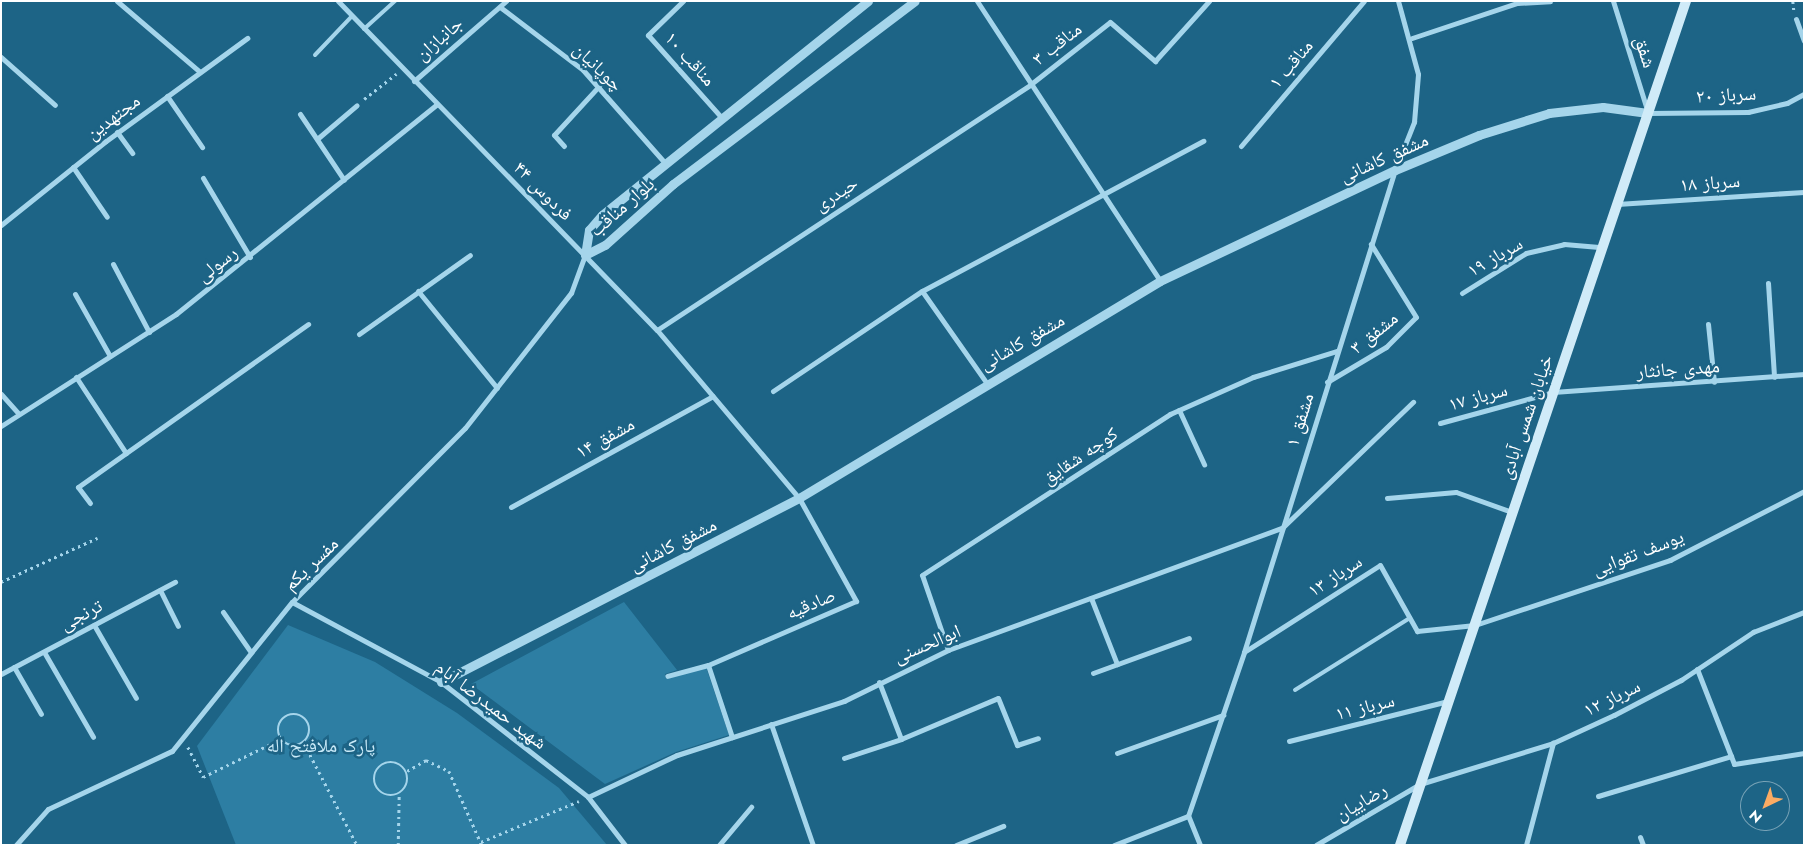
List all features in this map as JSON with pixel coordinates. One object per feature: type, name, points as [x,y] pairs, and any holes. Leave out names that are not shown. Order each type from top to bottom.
[{"type":"main road","name":"خیابان شمس آبادی","points":[[1400,845],[1602,247],[1687,2]]},
{"type":"street","points":[[117,1],[200,72]]},
{"type":"street","name":"فردوس ۴۴","points":[[338,1],[657,330],[799,498]]},
{"type":"street","name":"جانبازان","points":[[414,81],[506,1]]},
{"type":"street","name":"بلوار مناقب","points":[[585,255],[589,230],[602,215],[664,162],[868,1]]},
{"type":"street","name":"بلوار مناقب","points":[[585,255],[605,245],[673,184],[915,1]]},
{"type":"street","points":[[977,1],[1160,281]]},
{"type":"street","name":"مناقب ۳","points":[[1031,84],[1110,22],[1155,62],[1208,1]]},
{"type":"street","name":"مناقب ۱","points":[[1241,146],[1364,1]]},
{"type":"street","name":"مشفق ۱","points":[[1188,816],[1244,652],[1327,382],[1395,170],[1414,122],[1418,74],[1412,38],[1398,1]]},
{"type":"street","points":[[1412,38],[1517,3],[1550,1]]},
{"type":"street","name":"شفق","points":[[1613,1],[1648,113]]},
{"type":"street","name":"مناقب ۱۰","points":[[684,2],[648,35],[721,117]]},
{"type":"street","name":"چوپانیان","points":[[500,6],[599,86],[664,162]]},
{"type":"street","points":[[1796,19],[1804,42]]},
{"type":"street","name":"مجتهدین","points":[[1,225],[117,132],[247,38]]},
{"type":"street","points":[[1,57],[55,105]]},
{"type":"street","name":"حیدری","points":[[657,330],[1031,84]]},
{"type":"street","points":[[564,146],[554,135],[599,86]]},
{"type":"street","name":"سرباز ۲۰","points":[[1648,113],[1748,112],[1787,103],[1804,94]]},
{"type":"street","points":[[167,96],[202,147]]},
{"type":"street","name":"رسولی","points":[[1,426],[18,413],[149,332],[250,257],[436,104]]},
{"type":"street","points":[[316,139],[357,105]]},
{"type":"street","name":"مشفق کاشانی","points":[[440,682],[799,498],[986,382],[1160,281],[1395,170],[1479,135],[1549,113],[1604,107],[1648,113]]},
{"type":"street","points":[[300,114],[344,180]]},
{"type":"street","points":[[117,132],[132,153]]},
{"type":"street","points":[[773,391],[922,291],[1105,197],[1203,141]]},
{"type":"street","points":[[73,167],[107,217]]},
{"type":"street","points":[[203,178],[250,257]]},
{"type":"street","name":"سرباز ۱۸","points":[[1617,204],[1804,192]]},
{"type":"street","name":"مشفق ۳","points":[[1327,382],[1386,346],[1416,317],[1371,244]]},
{"type":"street","name":"سرباز ۱۹","points":[[1462,293],[1526,253],[1564,244],[1602,247]]},
{"type":"street","points":[[359,334],[470,254]]},
{"type":"street","name":"مفسر یکم","points":[[16,845],[48,809],[91,786],[160,759],[183,737],[292,602],[424,473],[497,388],[572,293],[585,255]]},
{"type":"street","points":[[113,264],[149,332]]},
{"type":"street","points":[[1768,283],[1774,377]]},
{"type":"street","points":[[418,291],[497,388]]},
{"type":"street","points":[[922,291],[986,382]]},
{"type":"street","points":[[75,294],[110,356]]},
{"type":"street","points":[[90,503],[78,487],[308,324]]},
{"type":"street","points":[[1708,324],[1714,382]]},
{"type":"street","name":"کوچه شقایق","points":[[948,650],[922,575],[1179,410],[1253,377],[1337,352]]},
{"type":"street","name":"مهدی جانثار","points":[[1553,392],[1714,382],[1804,374]]},
{"type":"street","points":[[76,377],[126,453]]},
{"type":"street","name":"سرباز ۱۷","points":[[1440,423],[1553,392]]},
{"type":"street","points":[[1,394],[18,413]]},
{"type":"street","name":"مشفق ۱۴","points":[[511,507],[713,396]]},
{"type":"street","points":[[1282,528],[1413,402]]},
{"type":"street","points":[[1179,410],[1204,464]]},
{"type":"street","name":"یوسف تقوایی","points":[[1475,625],[1670,560],[1804,491]]},
{"type":"street","points":[[1387,498],[1456,492],[1513,512]]},
{"type":"street","name":"صادقیه","points":[[668,676],[708,665],[856,601],[799,498]]},
{"type":"street","name":"ابوالحسنی","points":[[588,797],[677,755],[844,701],[879,682],[948,650],[1282,528]]},
{"type":"street","name":"سرباز ۱۳","points":[[1244,652],[1380,565],[1417,631],[1475,625]]},
{"type":"street","name":"ترنجی","points":[[1,674],[175,582]]},
{"type":"street","points":[[160,590],[178,626]]},
{"type":"street","points":[[1091,598],[1117,664]]},
{"type":"street","name":"شهید حمیدرضا آبام","points":[[292,602],[440,682],[588,797],[625,845]]},
{"type":"street","points":[[223,612],[250,652]]},
{"type":"street","name":"سرباز ۱۲","points":[[1420,784],[1553,742],[1697,669],[1753,632],[1804,612]]},
{"type":"street","points":[[94,625],[136,698]]},
{"type":"street","points":[[1092,673],[1189,638]]},
{"type":"street","points":[[44,652],[93,737]]},
{"type":"street","points":[[708,665],[732,737]]},
{"type":"street","points":[[14,667],[41,714]]},
{"type":"street","points":[[1697,669],[1734,764],[1804,753]]},
{"type":"street","points":[[879,682],[901,739]]},
{"type":"street","points":[[844,758],[901,739],[998,698],[1017,745],[1038,738]]},
{"type":"street","name":"سرباز ۱۱","points":[[1289,741],[1448,701]]},
{"type":"street","points":[[1116,753],[1223,715]]},
{"type":"street","points":[[771,724],[813,845]]},
{"type":"street","points":[[1526,845],[1553,742]]},
{"type":"street","points":[[1598,796],[1731,756]]},
{"type":"street","name":"رضاییان","points":[[1316,845],[1420,784]]},
{"type":"street","points":[[719,845],[751,807]]},
{"type":"street","points":[[1114,845],[1188,816],[1200,845]]},
{"type":"street","points":[[956,845],[1003,826]]},
{"type":"street","points":[[1640,837],[1642,845]]},
{"type":"lane","points":[[364,29],[395,1]]},
{"type":"lane","points":[[315,55],[352,16]]},
{"type":"lane","points":[[1295,690],[1410,618]]},
{"type":"path","points":[[357,105],[403,69]]},
{"type":"path","points":[[1,582],[97,538]]},
{"type":"path","points":[[304,743],[294,747],[281,739],[278,725],[294,714],[309,725],[304,743],[357,845]]},
{"type":"path","points":[[183,737],[203,777],[281,739]]},
{"type":"path","points":[[407,771],[426,760],[449,771],[482,843],[588,797]]},
{"type":"path","points":[[392,762],[407,771],[406,788],[399,794],[382,793],[374,778],[377,769],[392,762]]},
{"type":"path","points":[[398,845],[399,794]]},
{"type":"green space","points":[[624,602],[677,670],[665,674],[666,679],[706,667],[729,735],[676,752],[605,784],[471,684]]},
{"type":"green space","name":"پارک ملافتح اله","points":[[288,625],[375,662],[457,713],[559,788],[607,845],[236,845],[197,746]]}]
